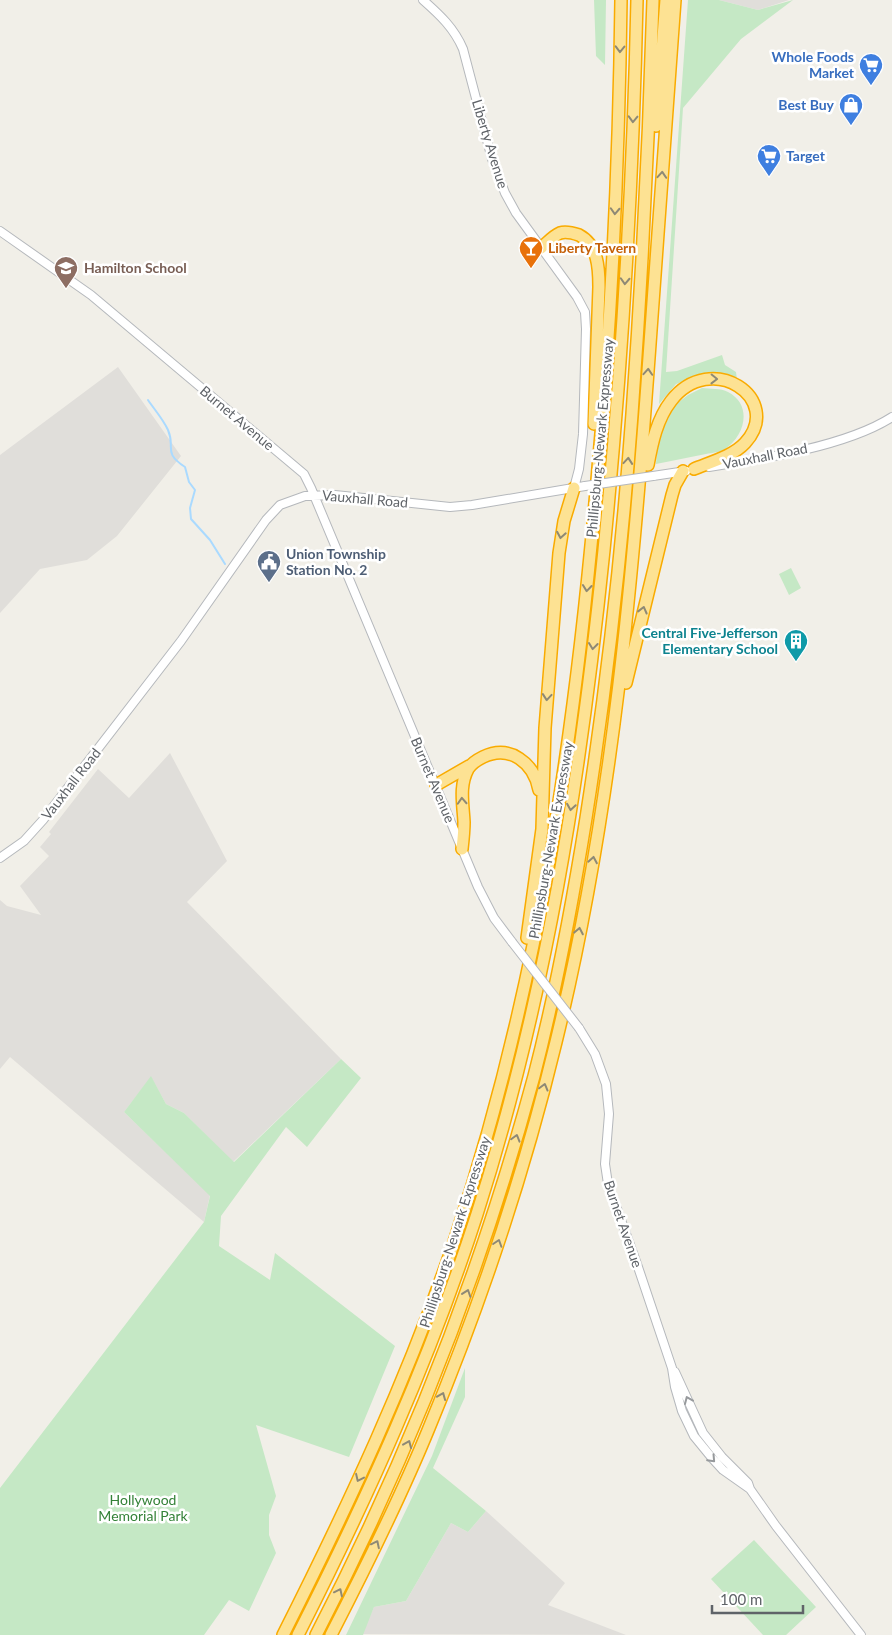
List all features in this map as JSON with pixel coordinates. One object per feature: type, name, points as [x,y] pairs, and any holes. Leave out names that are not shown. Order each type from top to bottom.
[{"type":"highway","name":"Phillipsburg-Newark Expressway","points":[[283,1635],[358,1482],[409,1366],[456,1236],[484,1147],[520,1005],[547,872],[566,756],[581,640],[595,504],[612,270],[621,0]]},
{"type":"highway","name":"Phillipsburg-Newark Expressway","points":[[298,1635],[387,1449],[416,1382],[454,1281],[498,1143],[517,1075],[541,972],[565,848],[596,626],[608,502],[628,228],[637,0]]},
{"type":"highway","points":[[645,222],[653,0]]},
{"type":"highway","points":[[645,222],[652,179],[666,0]]},
{"type":"highway","points":[[331,1635],[380,1538],[429,1429],[472,1319],[507,1215],[538,1110],[563,1012],[590,877],[611,743],[628,613],[675,0]]},
{"type":"highway","name":"Phillipsburg-Newark Expressway","points":[[316,1635],[389,1486],[442,1362],[487,1235],[535,1071],[564,941],[583,840],[598,740],[616,590],[630,442],[645,222]]},
{"type":"highway","points":[[541,248],[560,234],[571,233],[583,238],[590,245],[597,261],[598,292],[593,448],[595,504]]},
{"type":"highway","points":[[611,743],[675,485],[689,470],[734,451],[743,444],[752,432],[755,421],[754,405],[748,395],[736,383],[719,378],[702,379],[685,388],[670,402],[658,425],[653,441],[637,514]]},
{"type":"highway","points":[[520,1005],[524,952],[544,811],[545,728],[559,553],[564,521],[579,487]]},
{"type":"highway","points":[[436,786],[485,756],[496,753],[510,754],[522,759],[535,775],[544,811]]},
{"type":"highway","points":[[462,849],[464,822],[462,787],[469,766]]},
{"type":"street","name":"Liberty Avenue","points":[[423,0],[446,21],[460,41],[494,167],[512,206],[580,301],[586,315],[583,434],[579,487]]},
{"type":"street","name":"Burnet Avenue","points":[[0,230],[91,295],[298,468],[308,480],[462,849],[489,908],[512,942],[579,1028],[595,1054],[606,1084],[609,1114],[606,1164],[608,1184],[672,1368],[682,1411],[696,1438],[723,1470],[750,1489]]},
{"type":"street","name":"Vauxhall Road","points":[[0,858],[24,841],[43,820],[175,649],[280,505],[296,498],[314,495],[335,495],[450,507],[472,505],[747,461],[857,434],[892,417]]},
{"type":"street","points":[[672,1368],[682,1384],[703,1433],[722,1457],[748,1483],[750,1489],[776,1526],[861,1635]]},
{"type":"shaded area","points":[[719,0],[789,0],[758,10]]},
{"type":"shaded area","points":[[118,367],[181,456],[117,536],[87,560],[40,569],[0,613],[0,455]]},
{"type":"shaded area","points":[[170,753],[227,861],[187,902],[341,1059],[233,1162],[184,1113],[166,1104],[151,1077],[124,1112],[210,1195],[204,1222],[10,1057],[0,1069],[0,900],[7,906],[41,915],[20,886],[49,856],[40,847],[51,834],[49,832],[98,769],[129,798]]},
{"type":"shaded area","points":[[486,1511],[565,1583],[548,1605],[626,1635],[362,1634],[374,1607],[406,1601],[451,1523],[468,1532]]},
{"type":"green space","points":[[594,0],[606,0],[605,65],[596,56]]},
{"type":"green space","points":[[688,0],[719,0],[758,10],[793,0],[741,39],[683,108],[666,372],[677,371],[722,355],[725,365],[736,372],[737,380],[709,374],[692,378],[676,384],[659,404]]},
{"type":"green space","points":[[702,388],[722,390],[736,398],[743,412],[741,429],[737,436],[732,443],[721,451],[656,464],[658,439],[675,405],[688,395]]},
{"type":"green space","points":[[791,568],[801,588],[789,595],[779,574]]},
{"type":"green space","name":"Hollywood Memorial Park","points":[[341,1059],[361,1078],[307,1147],[286,1127],[221,1216],[219,1246],[270,1280],[275,1253],[395,1346],[349,1457],[256,1425],[276,1496],[269,1515],[269,1535],[276,1553],[249,1611],[229,1600],[204,1635],[0,1635],[0,1488],[204,1222],[210,1196],[124,1112],[151,1076],[166,1104],[184,1113],[234,1162]]},
{"type":"green space","points":[[465,1368],[465,1397],[433,1468],[486,1511],[468,1532],[451,1523],[406,1601],[374,1607],[363,1635],[346,1635],[432,1456]]},
{"type":"green space","points":[[754,1540],[816,1607],[786,1635],[763,1635],[711,1579]]},
{"type":"waterway","points":[[148,400],[166,426],[170,436],[172,453],[178,462],[185,467],[189,482],[195,490],[190,508],[191,519],[210,540],[225,564]]},
{"type":"place","name":"Whole Foods Market","points":[[871,86]]},
{"type":"place","name":"Best Buy","points":[[851,126]]},
{"type":"place","name":"Target","points":[[769,177]]},
{"type":"place","name":"Liberty Tavern","points":[[531,269]]},
{"type":"place","name":"Hamilton School","points":[[66,289]]},
{"type":"place","name":"Union Township Station No. 2","points":[[269,583]]},
{"type":"place","name":"Central Five-Jefferson Elementary School","points":[[796,662]]}]
